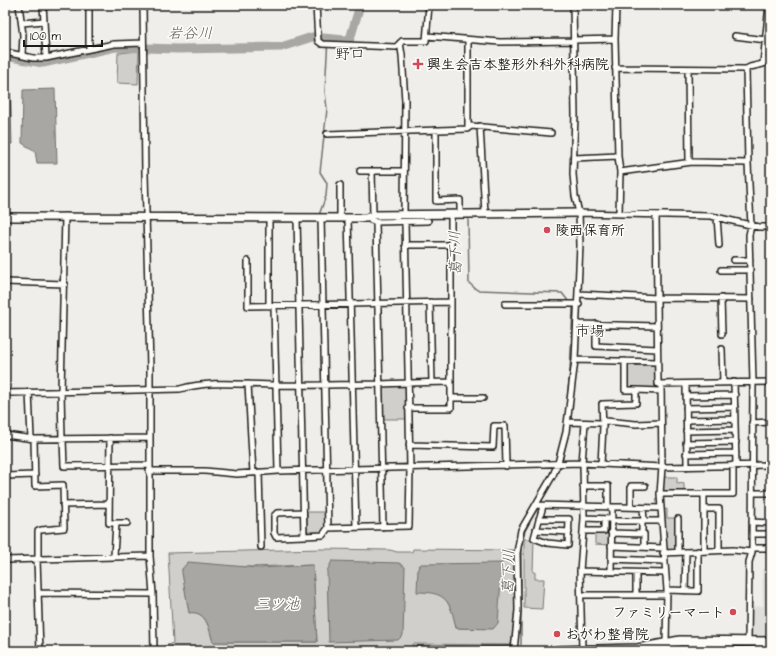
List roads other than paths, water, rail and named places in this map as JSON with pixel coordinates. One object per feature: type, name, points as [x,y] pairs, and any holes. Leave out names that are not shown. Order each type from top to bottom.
[{"type":"highway","points":[[558,651],[641,650],[680,641],[737,646],[748,646],[771,642]]},
{"type":"street","points":[[19,5],[24,46],[22,56]]},
{"type":"street","points":[[43,5],[46,58]]},
{"type":"street","points":[[88,5],[89,49]]},
{"type":"street","points":[[143,5],[144,174],[147,217],[150,556],[153,594],[154,651]]},
{"type":"street","points":[[316,5],[318,41],[322,44],[396,47],[402,41],[426,41],[429,5]]},
{"type":"street","points":[[514,651],[518,610],[517,553],[521,530],[553,475],[558,463],[568,422],[575,360],[579,294],[579,213],[575,196],[573,5]]},
{"type":"street","points":[[616,5],[615,68],[618,156],[620,172],[619,214]]},
{"type":"street","points":[[763,62],[769,5]]},
{"type":"street","points":[[22,23],[44,21]]},
{"type":"street","points":[[427,36],[468,40],[574,41],[615,39]]},
{"type":"street","points":[[735,36],[766,40]]},
{"type":"street","points":[[468,40],[468,128]]},
{"type":"street","points":[[5,52],[22,56],[46,58],[114,44],[143,43]]},
{"type":"street","points":[[328,528],[409,526],[410,468],[404,218],[405,130],[402,55],[400,43]]},
{"type":"street","points":[[615,68],[746,69],[763,64],[763,62],[771,61]]},
{"type":"street","points":[[688,69],[689,162]]},
{"type":"street","points":[[746,69],[751,226],[749,234],[753,382],[752,550],[749,562],[748,646]]},
{"type":"street","points":[[480,126],[484,213]]},
{"type":"street","points":[[327,134],[357,134],[368,131],[436,130],[480,126],[551,133]]},
{"type":"street","points":[[436,130],[436,201],[460,200],[460,214]]},
{"type":"street","points":[[574,158],[618,156]]},
{"type":"street","points":[[620,172],[689,162],[748,163]]},
{"type":"street","points":[[360,170],[404,171]]},
{"type":"street","points":[[369,216],[372,171]]},
{"type":"street","points":[[340,185],[340,218]]},
{"type":"street","points":[[376,222],[451,214],[579,213],[711,216],[751,226],[771,227]]},
{"type":"street","points":[[408,408],[451,408],[451,214]]},
{"type":"street","points":[[656,215],[658,384],[771,382]]},
{"type":"street","points":[[65,216],[65,284],[62,304],[61,391],[64,466],[110,465],[238,474],[278,470],[354,470],[506,466],[558,463],[662,467],[771,465]]},
{"type":"street","points":[[369,216],[376,222],[383,527]]},
{"type":"street","points":[[5,217],[348,218],[369,216],[428,221]]},
{"type":"street","points":[[717,217],[719,245]]},
{"type":"street","points":[[269,218],[278,470]]},
{"type":"street","points":[[297,218],[304,536]]},
{"type":"street","points":[[303,512],[277,513],[274,516],[274,533],[276,537],[323,535],[328,528],[321,218]]},
{"type":"street","points":[[348,218],[356,527]]},
{"type":"street","points":[[405,245],[451,245]]},
{"type":"street","points":[[734,260],[750,260]]},
{"type":"street","points":[[248,261],[248,306],[451,302]]},
{"type":"street","points":[[721,270],[750,270]]},
{"type":"street","points":[[5,282],[65,284]]},
{"type":"street","points":[[579,294],[658,298],[751,298]]},
{"type":"street","points":[[721,298],[722,334]]},
{"type":"street","points":[[430,302],[432,382]]},
{"type":"street","points":[[505,304],[578,304]]},
{"type":"street","points":[[578,324],[657,326]]},
{"type":"street","points":[[596,324],[596,346],[657,349]]},
{"type":"street","points":[[722,349],[723,383]]},
{"type":"street","points":[[575,360],[657,362]]},
{"type":"street","points":[[625,361],[625,390],[661,391]]},
{"type":"street","points":[[5,393],[180,389],[196,384],[300,385],[451,382]]},
{"type":"street","points":[[660,494],[733,494],[736,454],[734,382]]},
{"type":"street","points":[[248,384],[253,473]]},
{"type":"street","points":[[661,384],[662,467],[660,494],[667,593],[666,644]]},
{"type":"street","points":[[686,384],[687,467]]},
{"type":"street","points":[[601,464],[603,422],[602,404],[636,404],[636,390]]},
{"type":"street","points":[[29,392],[35,486],[63,485],[64,528],[41,530],[38,532],[37,559],[40,651]]},
{"type":"street","points":[[686,396],[735,395]]},
{"type":"street","points":[[451,398],[483,398]]},
{"type":"street","points":[[686,408],[735,407]]},
{"type":"street","points":[[686,420],[735,419]]},
{"type":"street","points":[[568,422],[661,423]]},
{"type":"street","points":[[752,422],[771,422]]},
{"type":"street","points":[[585,423],[583,463],[584,518],[580,571],[586,651]]},
{"type":"street","points":[[409,444],[493,447],[494,426],[505,426],[506,466]]},
{"type":"street","points":[[686,431],[735,430]]},
{"type":"street","points":[[5,435],[63,439],[149,438]]},
{"type":"street","points":[[110,438],[109,523],[126,523]]},
{"type":"street","points":[[686,443],[736,442]]},
{"type":"street","points":[[686,454],[736,454]]},
{"type":"street","points":[[259,472],[261,547]]},
{"type":"street","points":[[5,476],[35,475]]},
{"type":"street","points":[[583,486],[608,486],[612,520],[611,572]]},
{"type":"street","points":[[631,507],[631,486],[645,486]]},
{"type":"street","points":[[752,493],[771,493]]},
{"type":"street","points":[[704,494],[704,551]]},
{"type":"street","points":[[63,505],[109,504]]},
{"type":"street","points":[[536,505],[661,508]]},
{"type":"street","points":[[539,519],[569,520],[568,545],[547,543],[534,538],[539,519],[544,506]]},
{"type":"street","points":[[643,508],[642,534],[644,534],[644,547]]},
{"type":"street","points":[[704,509],[719,509],[719,550]]},
{"type":"street","points":[[584,518],[643,522],[662,521]]},
{"type":"street","points":[[583,531],[604,531],[604,519]]},
{"type":"street","points":[[678,519],[678,552]]},
{"type":"street","points":[[752,522],[771,523]]},
{"type":"street","points":[[114,556],[116,523]]},
{"type":"street","points":[[536,530],[569,532]]},
{"type":"street","points":[[611,533],[642,534]]},
{"type":"street","points":[[752,534],[771,534]]},
{"type":"street","points":[[611,546],[644,547],[678,552],[771,548]]},
{"type":"street","points":[[581,595],[636,595],[698,591],[698,551]]},
{"type":"street","points":[[685,591],[686,552]]},
{"type":"street","points":[[5,560],[150,556]]},
{"type":"street","points":[[611,559],[664,561]]},
{"type":"street","points":[[580,571],[665,573]]},
{"type":"street","points":[[636,573],[636,595]]},
{"type":"street","points":[[38,593],[153,594]]},
{"type":"street","points":[[680,651],[737,646]]},
{"type":"water","points":[[5,72],[10,75],[12,144],[5,144]]},
{"type":"water","points":[[55,89],[57,163],[37,163],[35,151],[22,143],[23,90]]},
{"type":"water","name":"三ツ池","points":[[332,561],[399,563],[405,567],[403,635],[398,640],[329,642],[327,571]]},
{"type":"water","name":"三ツ池","points":[[188,562],[259,568],[313,565],[317,642],[213,642],[208,626],[203,617],[200,614],[189,613],[182,573],[182,569]]},
{"type":"water","points":[[502,563],[498,623],[493,629],[456,628],[449,604],[441,596],[427,592],[417,592],[418,568],[421,564]]},
{"type":"waterway","name":"岩谷川","points":[[5,56],[43,63],[115,47],[178,49],[281,47],[312,37],[345,40],[350,39],[358,12],[358,5]]},
{"type":"waterway","name":"葛下川","points":[[319,215],[326,196],[327,183],[320,172],[327,109],[325,91],[328,38]]},
{"type":"waterway","name":"葛下川","points":[[359,215],[367,215]]},
{"type":"waterway","name":"葛下川","points":[[453,218],[468,218],[469,283],[477,290],[562,293],[569,302]]},
{"type":"waterway","name":"葛下川","points":[[565,423],[570,370],[573,308],[571,305]]},
{"type":"waterway","name":"葛下川","points":[[562,462],[568,434]]},
{"type":"waterway","name":"葛下川","points":[[540,504],[561,465]]},
{"type":"waterway","name":"葛下川","points":[[521,645],[521,548],[525,531],[538,507]]},
{"type":"waterway","name":"葛下川","points":[[414,646],[510,647]]},
{"type":"waterway","points":[[670,651],[672,649],[687,646],[771,649]]},
{"type":"place","name":"興生会吉本整形外科外科病院","points":[[418,64]]},
{"type":"place","name":"陵西保育所","points":[[547,230]]},
{"type":"place","name":"ファミリーマート","points":[[733,612]]},
{"type":"place","name":"おがわ整骨院","points":[[557,634]]},
{"type":"district","name":"野口","points":[[350,54]]},
{"type":"district","name":"市場","points":[[590,331]]}]
